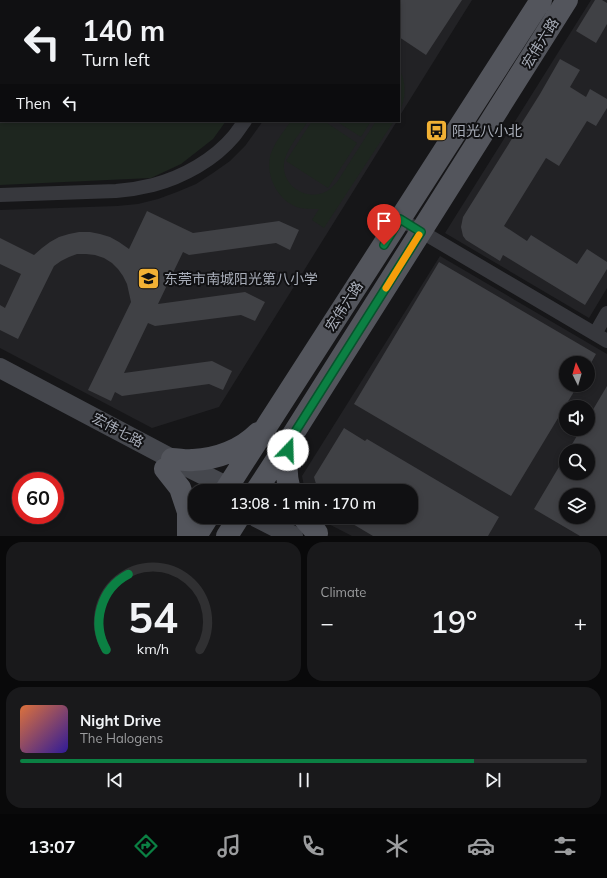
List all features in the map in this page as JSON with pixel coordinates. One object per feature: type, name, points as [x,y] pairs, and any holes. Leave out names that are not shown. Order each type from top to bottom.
[{"type":"main road","name":"宏伟六路","points":[[229,484],[542,0]]},
{"type":"main road","name":"宏伟六路","points":[[261,484],[290,440],[567,0]]},
{"type":"main road","points":[[188,536],[188,512],[180,488],[168,464],[214,458],[234,450],[252,439],[268,424]]},
{"type":"main road","points":[[288,484],[286,460],[290,440]]},
{"type":"main road","points":[[196,536],[204,524]]},
{"type":"main road","points":[[227,536],[235,524]]},
{"type":"street","points":[[0,195],[116,191],[154,185],[189,171],[205,161],[234,136],[244,122]]},
{"type":"street","points":[[400,219],[607,341]]},
{"type":"street","points":[[595,334],[607,313]]},
{"type":"street","name":"宏伟七路","points":[[0,368],[168,464]]},
{"type":"street","name":"宏伟七路","points":[[0,382],[212,484]]},
{"type":"street","points":[[270,524],[293,536]]},
{"type":"street","points":[[304,524],[314,528]]},
{"type":"shaded area","points":[[400,0],[472,0],[400,115]]},
{"type":"shaded area","points":[[591,0],[607,0],[607,288],[589,318],[445,233]]},
{"type":"shaded area","points":[[400,71],[405,91],[400,110]]},
{"type":"shaded area","points":[[0,122],[225,122],[213,139],[181,164],[151,178],[0,185]]},
{"type":"shaded area","name":"东莞市南城阳光第八小学","points":[[262,122],[396,122],[219,407],[152,428],[0,348],[0,210],[117,206],[138,204],[158,199],[196,184],[230,161],[245,146]]},
{"type":"shaded area","points":[[290,122],[307,122],[287,153],[284,164],[284,172],[291,185],[297,190],[310,195],[318,194],[330,189],[337,182],[375,122],[393,122],[324,228],[312,220],[319,209],[300,208],[292,205],[279,194],[271,178],[269,170],[271,153],[277,141]]},
{"type":"shaded area","points":[[311,122],[326,122],[357,143],[328,188],[286,161]]},
{"type":"shaded area","points":[[338,122],[370,122],[361,137]]},
{"type":"shaded area","points":[[440,256],[607,354],[607,536],[352,536],[329,524],[418,524],[418,484],[304,484],[302,476]]},
{"type":"building","points":[[400,0],[462,0],[426,55],[400,38]]},
{"type":"building","points":[[595,0],[602,0],[607,3],[607,24],[596,43],[576,31]]},
{"type":"building","points":[[560,59],[580,70],[570,87],[586,97],[590,89],[607,99],[607,108],[596,126],[587,121],[559,166],[546,158],[504,226],[527,241],[531,235],[577,264],[587,249],[607,262],[607,269],[585,305],[503,255],[500,261],[466,240],[463,236],[461,227],[463,217],[540,94]]},
{"type":"building","points":[[147,211],[193,233],[279,221],[299,230],[290,250],[276,243],[189,255],[183,252],[158,304],[245,292],[265,302],[255,321],[241,315],[155,326],[148,323],[124,373],[212,361],[232,371],[223,390],[209,384],[122,396],[115,392],[111,401],[88,390],[131,302],[127,284],[118,269],[104,258],[95,255],[77,254],[54,266],[18,339],[0,330],[0,305],[5,308],[21,274],[0,264],[0,238],[34,255],[50,242],[59,237],[79,232],[90,232],[110,237],[129,249]]},
{"type":"building","points":[[439,262],[596,354],[595,356],[559,356],[559,392],[574,392],[569,400],[559,400],[559,416],[511,496],[354,404]]},
{"type":"building","points":[[607,386],[607,536],[580,536],[560,524],[595,524],[595,488],[559,488],[559,524],[534,509],[559,467],[559,480],[595,480],[595,444],[572,444],[577,436],[595,436],[595,406]]},
{"type":"building","points":[[344,428],[365,441],[367,439],[499,517],[488,536],[373,536],[353,524],[418,524],[418,484],[316,484],[314,477]]},
{"type":"slow traffic","points":[[386,288],[419,235]]},
{"type":"place","name":"阳光八小北","points":[[436,131]]},
{"type":"place","name":"东莞市南城阳光第八小学","points":[[149,279]]},
{"type":"route","points":[[288,450],[290,440],[421,232],[400,219],[384,245]]}]
